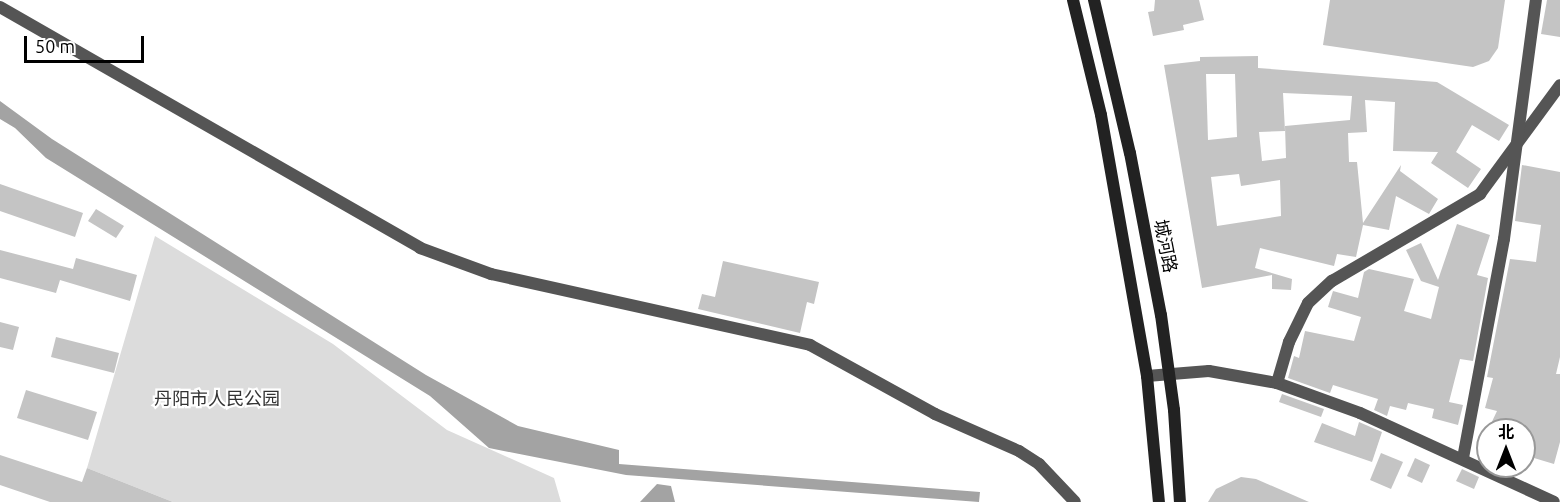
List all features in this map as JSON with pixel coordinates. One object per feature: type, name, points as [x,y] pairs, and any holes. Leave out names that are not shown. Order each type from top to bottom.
[{"type":"main road","points":[[1073,0],[1101,116],[1147,375],[1159,502]]},
{"type":"main road","name":"城河路","points":[[1094,0],[1130,153],[1169,374],[1180,502]]},
{"type":"street","points":[[1463,458],[1487,343],[1536,0]]},
{"type":"street","points":[[0,7],[420,248],[502,277],[810,345],[935,414],[1019,451],[1039,464],[1075,502]]},
{"type":"street","points":[[1277,383],[1289,342],[1308,303],[1332,281],[1480,194],[1560,84]]},
{"type":"street","points":[[1147,375],[1209,372],[1277,383],[1463,458],[1554,502]]},
{"type":"green space","name":"丹阳市人民公园","points":[[155,236],[333,344],[447,430],[554,478],[561,502],[173,502],[87,468]]},
{"type":"shaded area","points":[[0,101],[52,139],[426,375],[518,426],[619,450],[619,464],[980,492],[979,502],[626,475],[489,448],[430,396],[46,158],[15,128],[0,119]]},
{"type":"shaded area","points":[[657,484],[671,486],[675,502],[640,502]]},
{"type":"building","points":[[1155,0],[1199,0],[1204,20],[1183,25],[1184,30],[1153,36],[1148,12],[1154,11]]},
{"type":"building","points":[[1330,0],[1505,0],[1498,48],[1489,61],[1473,67],[1323,45]]},
{"type":"building","points":[[1547,0],[1560,0],[1560,37],[1541,34]]},
{"type":"building","points":[[1258,56],[1258,68],[1437,82],[1509,125],[1499,141],[1472,125],[1456,152],[1481,169],[1468,188],[1431,163],[1438,152],[1393,151],[1395,102],[1365,100],[1367,132],[1348,133],[1349,162],[1357,162],[1363,223],[1401,165],[1400,171],[1438,199],[1429,214],[1396,196],[1389,230],[1363,225],[1356,257],[1337,254],[1334,266],[1260,248],[1255,268],[1292,279],[1291,290],[1272,289],[1272,275],[1202,288],[1164,65],[1200,61],[1200,57]],"holes":[[[1206,74],[1235,74],[1237,137],[1208,140]],[[1283,93],[1352,96],[1350,120],[1285,126],[1286,158],[1262,161],[1259,132],[1285,131]],[[1239,174],[1241,186],[1280,180],[1281,216],[1217,226],[1211,177]]]},
{"type":"building","points":[[1522,165],[1560,172],[1560,357],[1556,374],[1560,374],[1560,442],[1554,464],[1536,459],[1536,418],[1494,418],[1497,411],[1485,408],[1493,378],[1487,377],[1510,259],[1536,262],[1541,225],[1515,221]]},
{"type":"building","points":[[0,184],[83,213],[75,237],[0,211]]},
{"type":"building","points":[[96,209],[124,226],[116,238],[88,221]]},
{"type":"building","points":[[1457,224],[1490,235],[1477,275],[1488,278],[1473,361],[1460,359],[1449,402],[1463,405],[1458,425],[1432,418],[1434,409],[1408,403],[1406,410],[1390,406],[1387,416],[1374,410],[1378,399],[1333,385],[1330,393],[1288,378],[1294,356],[1299,358],[1305,331],[1354,341],[1361,317],[1328,307],[1333,291],[1358,298],[1364,272],[1369,269],[1414,279],[1404,311],[1431,319],[1439,287],[1421,281],[1406,250],[1421,243],[1438,280]]},
{"type":"building","points":[[0,250],[73,269],[76,258],[137,275],[130,301],[60,280],[56,293],[0,278]]},
{"type":"building","points":[[723,261],[819,282],[814,304],[807,302],[800,333],[698,309],[702,294],[715,297]]},
{"type":"building","points":[[0,322],[19,327],[13,350],[0,347]]},
{"type":"building","points":[[56,337],[119,353],[114,373],[51,357]]},
{"type":"building","points":[[26,390],[97,412],[88,440],[17,418]]},
{"type":"building","points":[[1282,394],[1324,409],[1321,417],[1279,402]]},
{"type":"building","points":[[1359,422],[1382,432],[1372,462],[1314,442],[1322,423],[1355,436]]},
{"type":"building","points":[[1381,453],[1403,462],[1391,489],[1370,480]]},
{"type":"building","points":[[0,455],[82,482],[87,468],[173,502],[50,502],[0,485]]},
{"type":"building","points":[[1415,458],[1430,465],[1422,483],[1407,476]]},
{"type":"building","points":[[1462,469],[1479,478],[1474,489],[1456,481]]},
{"type":"building","points":[[1241,477],[1256,479],[1309,502],[1208,502],[1216,489]]}]
